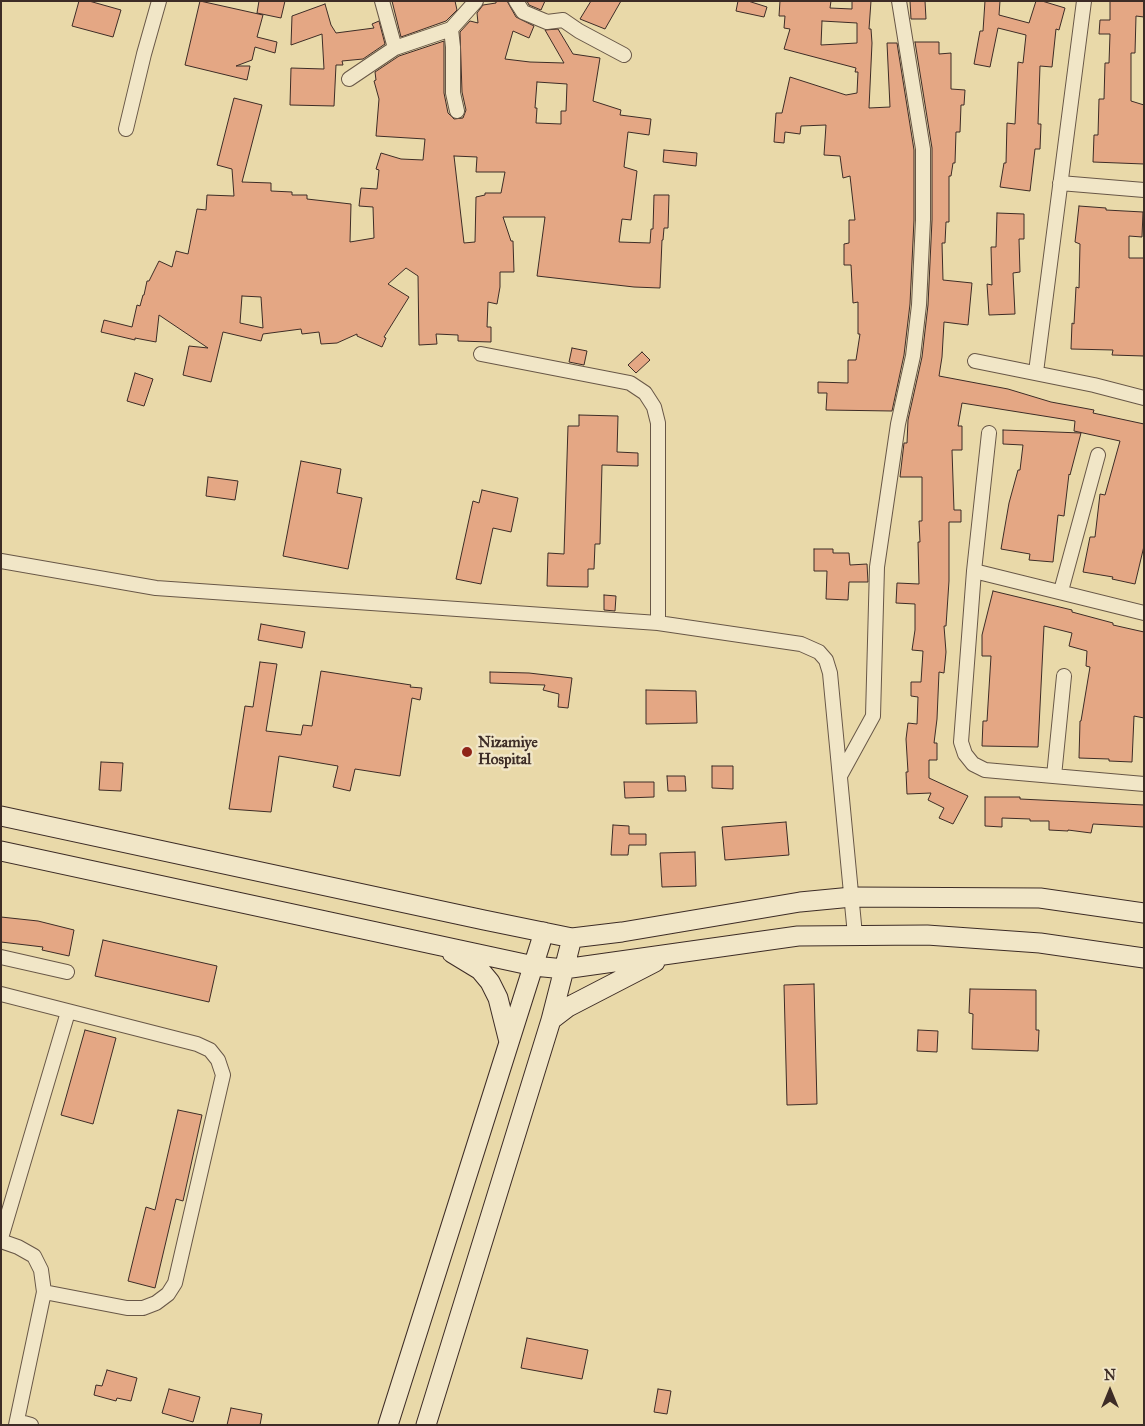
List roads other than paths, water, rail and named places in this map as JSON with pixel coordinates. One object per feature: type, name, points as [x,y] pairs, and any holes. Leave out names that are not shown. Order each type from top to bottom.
[{"type":"street","points":[[126,129],[159,1]]},
{"type":"street","points":[[382,1],[395,48]]},
{"type":"street","points":[[350,79],[395,48],[451,29],[476,1]]},
{"type":"street","points":[[516,1],[523,12],[547,22],[563,20],[579,31],[624,55]]},
{"type":"street","points":[[840,776],[872,716],[877,567],[898,424],[913,356],[919,305],[924,220],[923,149],[899,1]]},
{"type":"street","points":[[1036,372],[1084,1]]},
{"type":"street","points":[[451,29],[453,93],[457,111]]},
{"type":"street","points":[[1060,183],[1144,190]]},
{"type":"street","points":[[481,354],[630,383],[645,393],[654,407],[658,423],[658,623]]},
{"type":"street","points":[[975,361],[1036,372],[1144,398]]},
{"type":"street","points":[[989,433],[974,571],[961,742],[965,754],[973,764],[985,770],[1144,784]]},
{"type":"street","points":[[1061,591],[1098,455]]},
{"type":"street","points":[[1,561],[156,588],[658,623],[801,644],[819,652],[826,660],[830,673],[855,935]]},
{"type":"street","points":[[974,571],[1144,613]]},
{"type":"street","points":[[1054,776],[1064,676]]},
{"type":"street","points":[[1,816],[572,938],[622,932],[800,902],[852,897],[1040,898],[1144,913]]},
{"type":"street","points":[[1,851],[534,966],[564,969],[798,936],[927,935],[1040,943],[1144,958]]},
{"type":"street","points":[[388,1425],[544,932]]},
{"type":"street","points":[[426,1425],[552,1020],[572,938]]},
{"type":"street","points":[[441,946],[480,970],[490,982],[498,998],[510,1042]]},
{"type":"street","points":[[552,1020],[568,1007],[667,955]]},
{"type":"street","points":[[1,957],[67,972]]},
{"type":"street","points":[[1,994],[197,1044],[210,1050],[218,1060],[223,1075],[175,1283],[168,1294],[156,1303],[143,1308],[127,1308],[44,1292]]},
{"type":"street","points":[[31,1425],[17,1423],[44,1292],[41,1270],[34,1256],[1,1240],[68,1012]]},
{"type":"place","name":"Nizamiye Hospital","points":[[467,752]]}]
